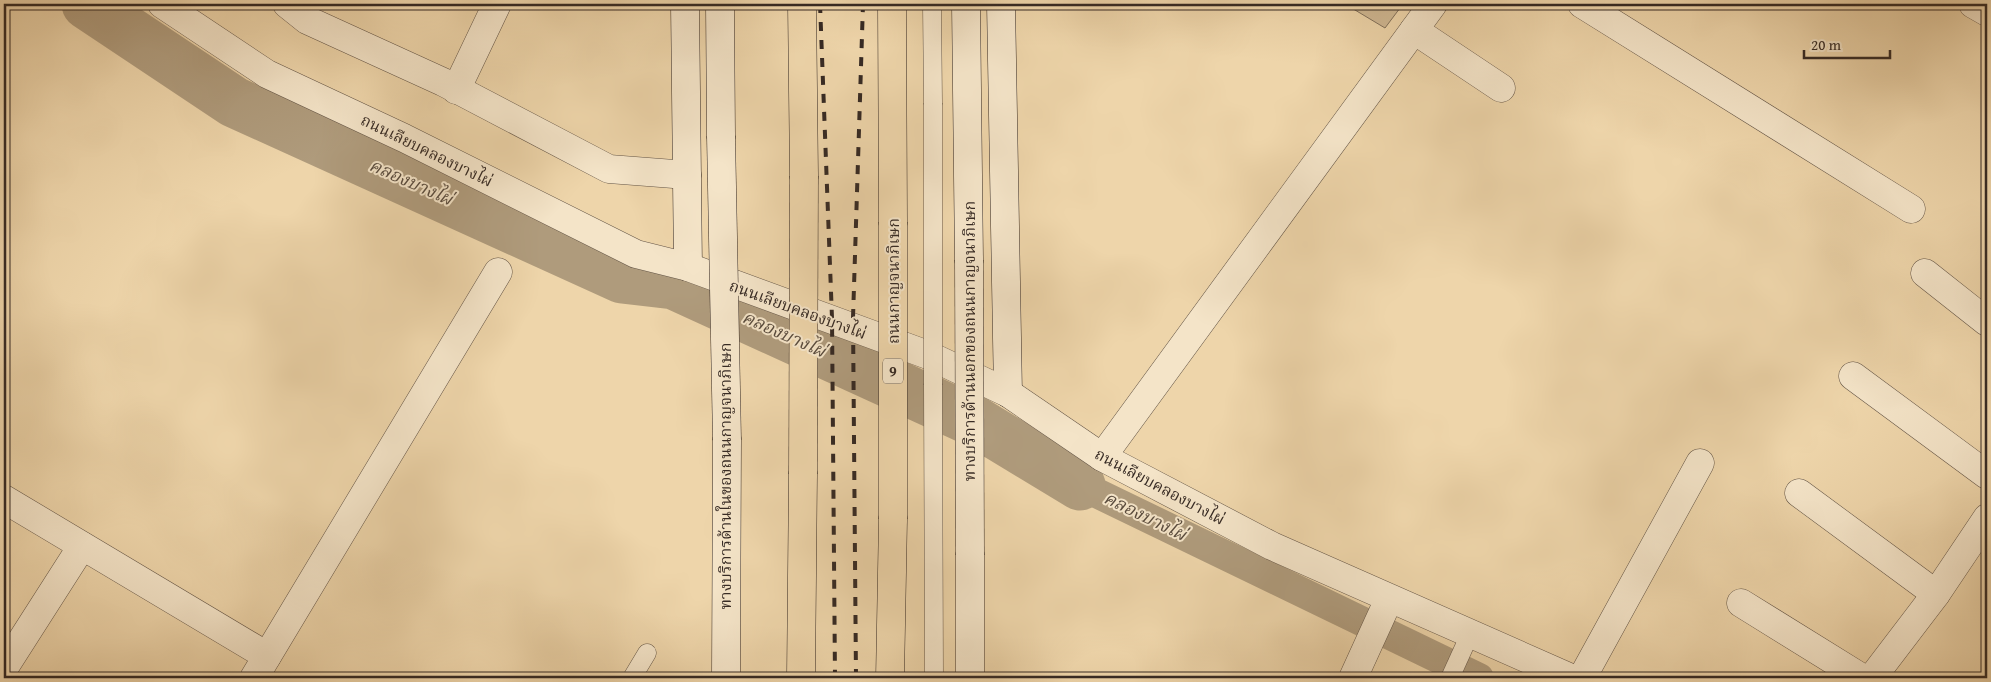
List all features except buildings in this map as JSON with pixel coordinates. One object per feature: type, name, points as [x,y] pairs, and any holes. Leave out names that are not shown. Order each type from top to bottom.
[{"type":"highway","points":[[801,678],[804,176],[802,4]]},
{"type":"highway","name":"ถนนกาญจนาภิเษก","points":[[890,678],[893,519],[892,4]]},
{"type":"street","name":"ถนนเลียบคลองบางไผ่","points":[[162,4],[267,74],[404,138],[636,254],[688,267],[928,355],[1008,393],[1102,457],[1386,606],[1466,643],[1571,678]]},
{"type":"street","points":[[287,4],[307,20],[456,90],[609,169],[687,175]]},
{"type":"street","points":[[456,90],[497,4]]},
{"type":"street","points":[[685,4],[688,267]]},
{"type":"street","name":"ทางบริการด้านในของถนนกาญจนาภิเษก","points":[[720,4],[727,440],[726,678]]},
{"type":"street","name":"ทางบริการด้านนอกของถนนกาญจนาภิเษก","points":[[966,4],[970,678]]},
{"type":"street","points":[[1001,4],[1008,393]]},
{"type":"street","points":[[1102,457],[1433,4]]},
{"type":"street","points":[[1582,4],[1911,209]]},
{"type":"street","points":[[1974,4],[1987,12]]},
{"type":"street","points":[[1414,30],[1501,88]]},
{"type":"street","points":[[4,499],[82,546],[260,667],[498,272]]},
{"type":"street","points":[[1925,273],[1987,322]]},
{"type":"street","points":[[1853,376],[1987,475]]},
{"type":"street","points":[[1582,678],[1700,463]]},
{"type":"street","points":[[1798,493],[1936,594]]},
{"type":"street","points":[[1872,678],[1936,594],[1987,518]]},
{"type":"street","points":[[4,668],[82,546]]},
{"type":"street","points":[[1741,603],[1862,678]]},
{"type":"street","points":[[1356,672],[1386,606]]},
{"type":"lane","points":[[932,4],[934,678]]},
{"type":"lane","points":[[1450,678],[1466,643]]},
{"type":"lane","points":[[632,678],[648,653]]},
{"type":"shaded area","points":[[1345,4],[1403,4],[1385,28]]},
{"type":"waterway","name":"คลองบางไผ่","points":[[87,4],[234,102],[622,278],[674,284],[976,422],[1080,485]]},
{"type":"waterway","name":"คลองบางไผ่","points":[[1080,485],[1479,678]]},
{"type":"railway","points":[[820,4],[832,318],[835,678]]},
{"type":"railway","points":[[856,678],[853,318],[863,4]]}]
